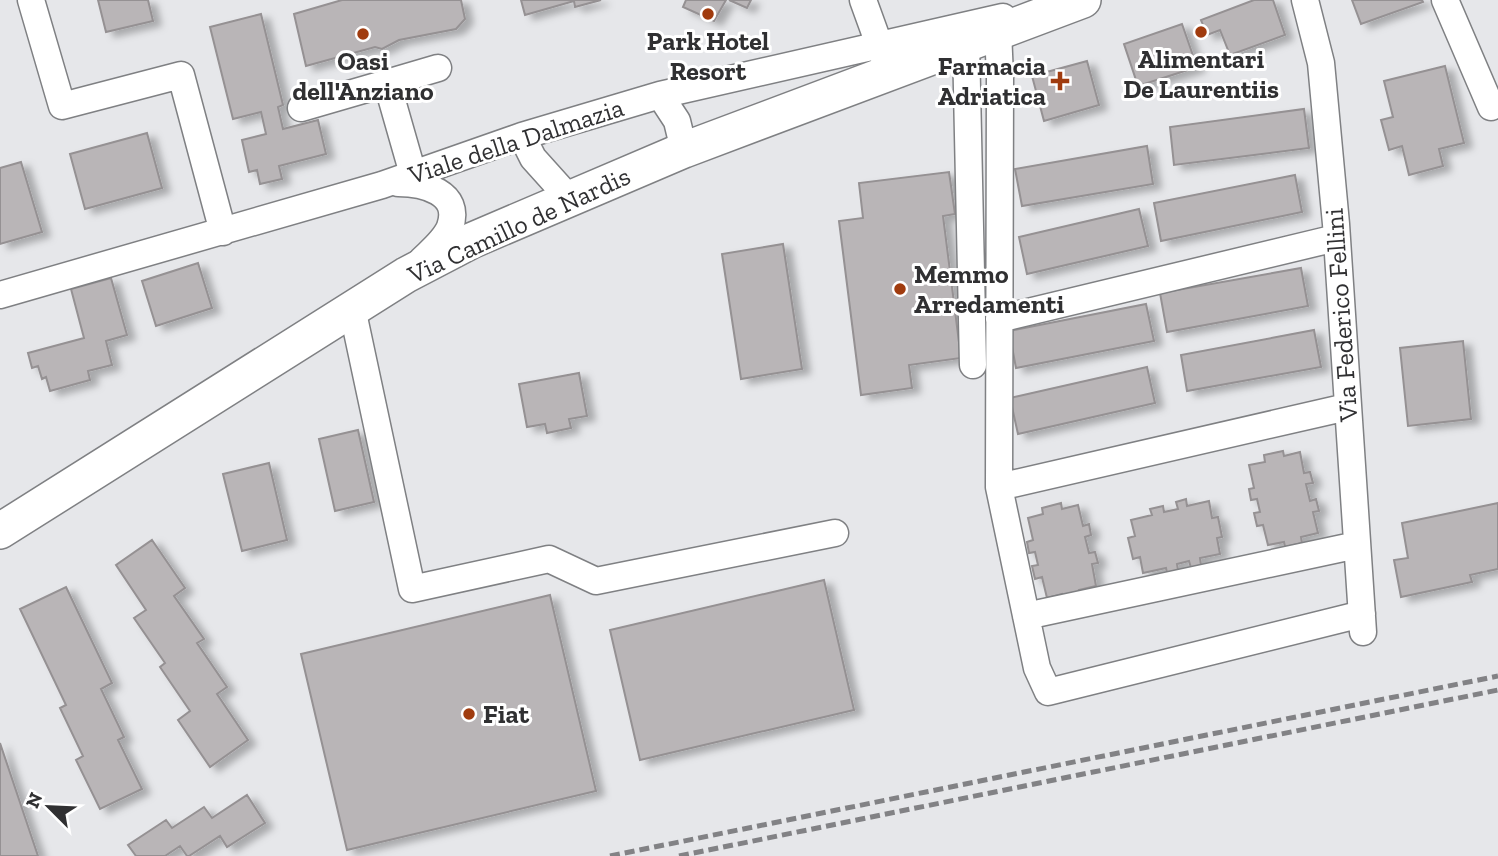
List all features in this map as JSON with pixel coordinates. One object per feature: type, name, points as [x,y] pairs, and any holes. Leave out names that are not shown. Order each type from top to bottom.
[{"type":"main road","name":"Via Camillo de Nardis","points":[[0,531],[406,275],[473,240],[684,150],[884,58],[965,43],[1081,1]]},
{"type":"street","points":[[31,0],[62,106],[181,75],[223,232]]},
{"type":"street","points":[[863,0],[884,58]]},
{"type":"street","name":"Via Federico Fellini","points":[[1026,616],[1037,668],[1048,692],[1363,623],[1321,63],[1305,0]]},
{"type":"street","points":[[1445,0],[1491,107]]},
{"type":"street","name":"Viale della Dalmazia","points":[[0,295],[382,186],[523,135],[660,95],[884,58],[1081,1]]},
{"type":"street","points":[[998,31],[999,487],[1026,616],[1357,545]]},
{"type":"street","points":[[965,43],[972,365]]},
{"type":"street","points":[[301,108],[438,68]]},
{"type":"street","points":[[387,83],[413,174]]},
{"type":"street","points":[[660,95],[677,121],[684,150]]},
{"type":"street","points":[[523,135],[533,158],[569,198]]},
{"type":"street","points":[[382,186],[400,183],[423,184],[434,188],[449,204],[452,217],[446,235],[406,275]]},
{"type":"street","points":[[999,320],[1336,238]]},
{"type":"street","points":[[352,309],[412,589],[549,559],[596,581],[835,533]]},
{"type":"street","points":[[999,487],[1347,407]]},
{"type":"building","points":[[98,0],[148,0],[153,21],[106,32]]},
{"type":"building","name":"Oasi dell'Anziano","points":[[342,0],[461,0],[465,19],[456,29],[399,40],[382,49],[375,47],[306,66],[294,14]]},
{"type":"building","points":[[521,0],[601,0],[575,7],[574,1],[525,15]]},
{"type":"building","name":"Park Hotel Resort","points":[[686,0],[726,0],[714,21],[683,7]]},
{"type":"building","name":"Park Hotel Resort","points":[[729,0],[751,0],[747,8]]},
{"type":"building","points":[[1254,0],[1273,0],[1285,35],[1230,55],[1220,30],[1207,35],[1201,20]]},
{"type":"building","points":[[1352,0],[1422,0],[1423,2],[1361,24]]},
{"type":"building","points":[[261,14],[283,105],[278,107],[283,129],[318,120],[326,154],[279,166],[282,179],[260,184],[257,170],[249,172],[242,140],[266,134],[261,112],[233,119],[210,27]]},
{"type":"building","points":[[1182,24],[1197,67],[1138,86],[1124,44]]},
{"type":"building","points":[[1087,61],[1099,105],[1044,121],[1032,76]]},
{"type":"building","points":[[1445,66],[1464,143],[1439,149],[1443,166],[1409,175],[1402,146],[1389,150],[1381,120],[1393,117],[1384,81]]},
{"type":"building","points":[[1304,109],[1309,148],[1174,165],[1170,127]]},
{"type":"building","points":[[147,133],[162,188],[85,209],[70,154]]},
{"type":"building","points":[[1147,146],[1153,184],[1022,206],[1015,169]]},
{"type":"building","points":[[21,162],[42,232],[0,244],[0,168]]},
{"type":"building","name":"Memmo Arredamenti","points":[[949,172],[955,214],[943,216],[961,358],[909,365],[912,388],[861,395],[839,221],[863,218],[859,183]]},
{"type":"building","points":[[1295,175],[1302,212],[1161,241],[1154,203]]},
{"type":"building","points":[[1139,209],[1148,246],[1027,274],[1019,237]]},
{"type":"building","points":[[783,244],[802,369],[741,379],[722,254]]},
{"type":"building","points":[[198,263],[212,308],[156,326],[142,281]]},
{"type":"building","points":[[1301,268],[1308,306],[1167,332],[1160,293]]},
{"type":"building","points":[[111,278],[127,335],[106,341],[112,365],[88,371],[90,380],[50,391],[46,377],[42,379],[38,366],[32,368],[28,353],[84,338],[71,289]]},
{"type":"building","points":[[1146,304],[1154,341],[1016,368],[1009,331]]},
{"type":"building","points":[[1314,330],[1321,367],[1187,391],[1181,355]]},
{"type":"building","points":[[1463,341],[1471,419],[1408,426],[1400,348]]},
{"type":"building","points":[[1147,367],[1155,403],[1018,434],[1010,398]]},
{"type":"building","points":[[579,373],[587,416],[569,419],[571,428],[547,433],[545,424],[527,427],[519,384]]},
{"type":"building","points":[[358,430],[374,502],[335,511],[319,439]]},
{"type":"building","points":[[1283,451],[1284,456],[1300,452],[1304,473],[1310,472],[1313,483],[1306,484],[1310,501],[1316,499],[1319,511],[1313,512],[1318,533],[1301,537],[1302,543],[1285,547],[1284,542],[1268,545],[1263,525],[1257,526],[1254,513],[1260,512],[1257,499],[1251,500],[1249,489],[1254,488],[1249,465],[1265,462],[1264,455]]},
{"type":"building","points":[[269,463],[287,540],[242,551],[223,474]]},
{"type":"building","points":[[1186,499],[1187,506],[1209,501],[1212,518],[1218,517],[1222,537],[1217,538],[1220,554],[1200,558],[1201,565],[1191,568],[1189,561],[1177,564],[1178,570],[1167,573],[1166,568],[1143,573],[1140,557],[1133,559],[1128,538],[1135,536],[1131,520],[1152,515],[1150,509],[1163,506],[1164,512],[1178,509],[1176,502]]},
{"type":"building","points":[[1061,503],[1062,509],[1078,505],[1083,526],[1089,524],[1091,535],[1085,537],[1089,553],[1095,552],[1098,563],[1092,564],[1096,586],[1079,590],[1081,596],[1063,600],[1062,594],[1047,598],[1042,577],[1035,579],[1032,566],[1038,565],[1035,552],[1029,553],[1027,542],[1033,540],[1028,518],[1043,514],[1042,508]]},
{"type":"building","points":[[1498,503],[1498,569],[1470,575],[1472,582],[1401,597],[1394,560],[1408,558],[1402,523]]},
{"type":"building","points":[[152,540],[185,588],[174,596],[204,639],[197,643],[227,687],[217,694],[248,740],[210,767],[178,720],[190,711],[160,667],[165,663],[134,618],[146,610],[116,565]]},
{"type":"building","points":[[824,580],[854,710],[640,760],[610,630]]},
{"type":"building","points":[[66,587],[112,683],[101,689],[124,737],[118,740],[142,789],[100,809],[76,760],[83,756],[60,708],[66,705],[20,609]]},
{"type":"building","points":[[550,595],[596,791],[347,850],[301,654]]},
{"type":"building","points":[[0,743],[38,856],[0,856]]},
{"type":"building","points":[[247,795],[265,823],[227,847],[220,836],[189,856],[180,846],[165,856],[136,856],[128,845],[166,820],[172,828],[204,807],[212,818]]},
{"type":"railway","points":[[610,856],[1498,676]]},
{"type":"railway","points":[[679,856],[1498,690]]},
{"type":"place","name":"Park Hotel Resort","points":[[708,14]]},
{"type":"place","name":"Alimentari De Laurentiis","points":[[1201,32]]},
{"type":"place","name":"Oasi dell'Anziano","points":[[363,34]]},
{"type":"place","name":"Farmacia Adriatica","points":[[1060,81]]},
{"type":"place","name":"Memmo Arredamenti","points":[[900,289]]},
{"type":"place","name":"Fiat","points":[[469,714]]}]
